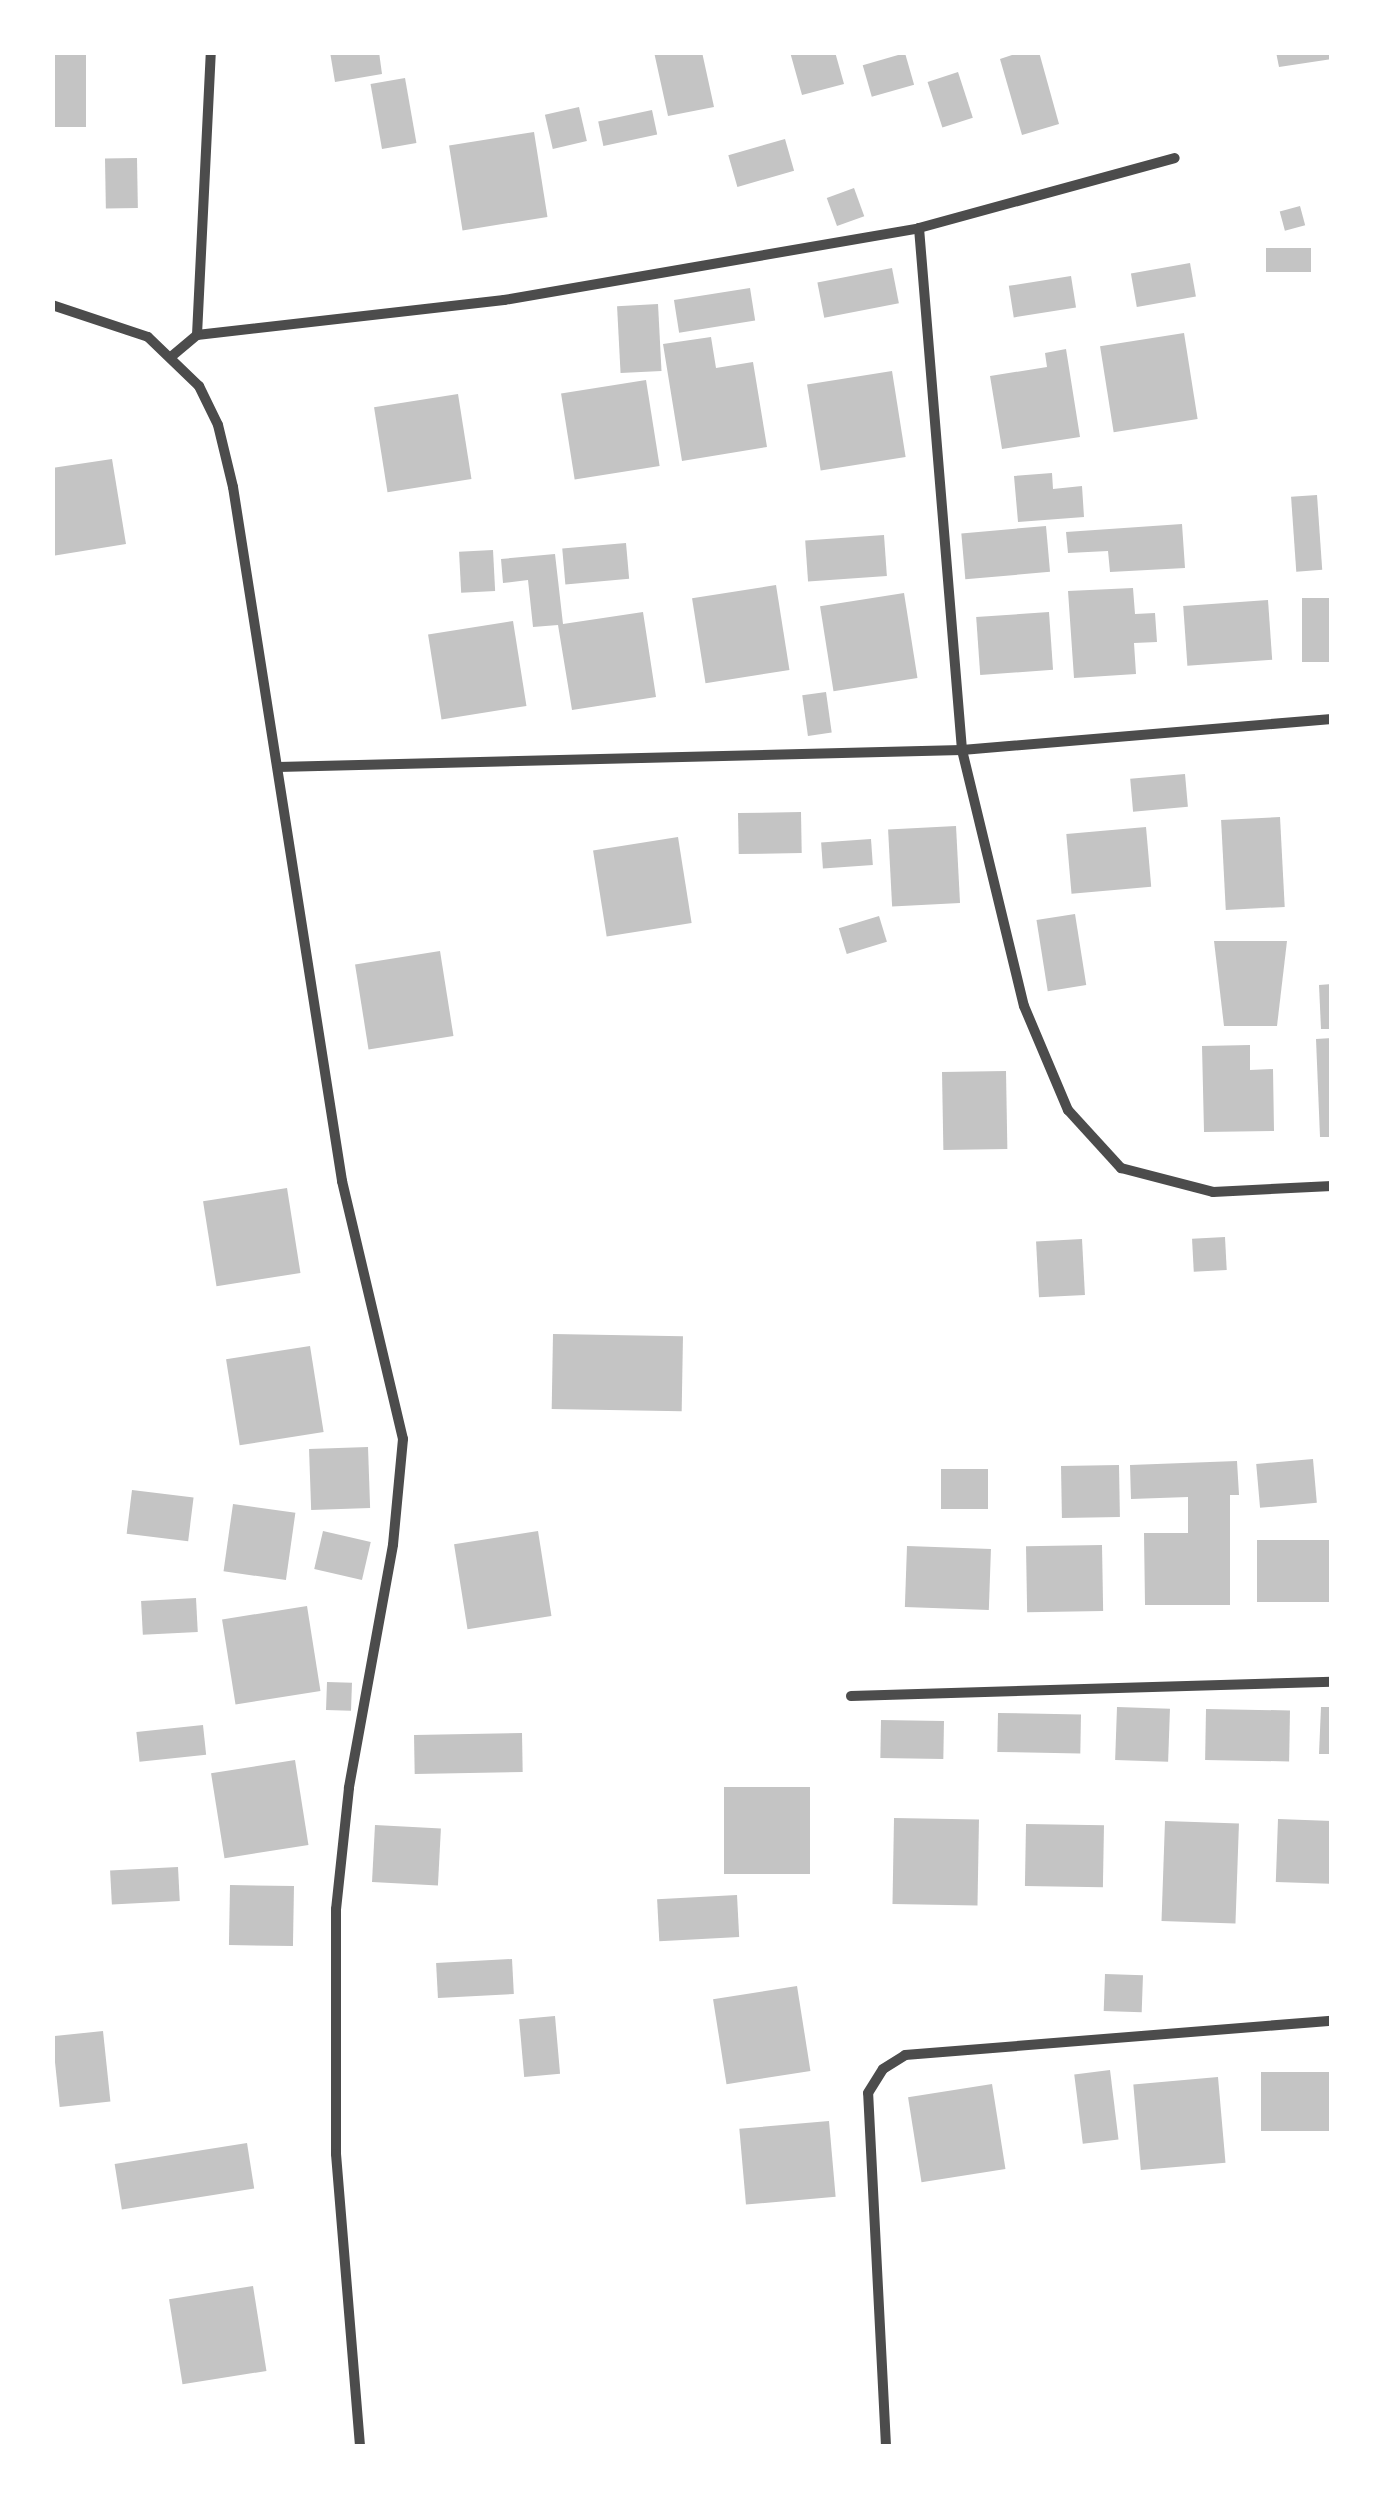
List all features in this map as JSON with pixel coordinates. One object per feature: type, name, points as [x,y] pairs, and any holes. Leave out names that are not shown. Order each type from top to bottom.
[{"type":"street","points":[[197,335],[211,52]]},
{"type":"street","points":[[172,356],[197,335],[504,300],[918,228],[1175,158]]},
{"type":"street","points":[[918,228],[962,750],[1024,1006],[1068,1110],[1121,1168],[1213,1192],[1332,1186]]},
{"type":"street","points":[[52,305],[122,326],[172,356],[199,386],[222,440],[278,767],[342,1181],[402,1438],[393,1545],[349,1788],[336,1909],[336,2154],[360,2446]]},
{"type":"street","points":[[278,767],[962,750],[1332,719]]},
{"type":"street","points":[[851,1696],[1332,1682]]},
{"type":"street","points":[[886,2446],[868,2093],[883,2069],[906,2054],[1332,2020]]},
{"type":"building","points":[[52,52],[86,52],[86,127],[52,127]]},
{"type":"building","points":[[330,52],[379,52],[382,74],[335,82]]},
{"type":"building","points":[[654,52],[702,52],[714,107],[668,116]]},
{"type":"building","points":[[790,52],[835,52],[844,84],[802,95]]},
{"type":"building","points":[[1021,52],[1039,52],[1059,124],[1022,135],[1000,59]]},
{"type":"building","points":[[1276,52],[1332,52],[1332,59],[1279,67]]},
{"type":"building","points":[[905,53],[914,85],[872,97],[863,65]]},
{"type":"building","points":[[958,72],[973,118],[942,128],[928,82]]},
{"type":"building","points":[[405,78],[416,143],[382,149],[371,84]]},
{"type":"building","points":[[579,107],[587,141],[553,149],[545,115]]},
{"type":"building","points":[[652,110],[657,134],[603,146],[598,121]]},
{"type":"building","points":[[534,132],[547,217],[463,230],[449,145]]},
{"type":"building","points":[[785,139],[794,171],[737,187],[728,155]]},
{"type":"building","points":[[137,158],[138,208],[106,209],[105,159]]},
{"type":"building","points":[[854,188],[864,216],[837,226],[827,198]]},
{"type":"building","points":[[1300,206],[1305,225],[1285,231],[1280,211]]},
{"type":"building","points":[[1266,248],[1311,248],[1311,272],[1266,272]]},
{"type":"building","points":[[1190,263],[1196,296],[1137,307],[1131,273]]},
{"type":"building","points":[[892,268],[899,303],[824,318],[817,283]]},
{"type":"building","points":[[1071,276],[1076,308],[1014,317],[1009,286]]},
{"type":"building","points":[[750,288],[755,321],[679,333],[674,300]]},
{"type":"building","points":[[658,304],[662,371],[621,373],[617,306]]},
{"type":"building","points":[[1184,333],[1198,419],[1114,432],[1100,346]]},
{"type":"building","points":[[711,337],[716,368],[753,362],[767,447],[682,461],[663,344]]},
{"type":"building","points":[[1066,349],[1080,437],[1002,449],[990,376],[1047,367],[1045,353]]},
{"type":"building","points":[[892,371],[906,457],[821,470],[807,384]]},
{"type":"building","points":[[646,380],[660,466],[575,479],[561,393]]},
{"type":"building","points":[[458,394],[471,479],[387,492],[374,407]]},
{"type":"building","points":[[112,459],[126,544],[52,556],[52,468]]},
{"type":"building","points":[[1052,473],[1053,489],[1082,486],[1084,517],[1018,522],[1014,476]]},
{"type":"building","points":[[1317,495],[1322,570],[1296,572],[1291,497]]},
{"type":"building","points":[[1182,524],[1185,568],[1110,572],[1108,551],[1068,553],[1066,532]]},
{"type":"building","points":[[1046,526],[1050,572],[965,579],[961,533]]},
{"type":"building","points":[[884,535],[887,576],[808,581],[805,541]]},
{"type":"building","points":[[626,543],[629,579],[565,584],[562,549]]},
{"type":"building","points":[[493,550],[495,591],[461,593],[459,552]]},
{"type":"building","points":[[555,554],[563,624],[643,612],[656,697],[572,710],[558,625],[533,627],[528,580],[503,583],[501,559]]},
{"type":"building","points":[[776,585],[789,670],[705,683],[692,598]]},
{"type":"building","points":[[1133,588],[1135,614],[1155,613],[1157,642],[1134,643],[1136,674],[1074,678],[1068,591]]},
{"type":"building","points":[[904,593],[917,678],[833,691],[820,606]]},
{"type":"building","points":[[1302,598],[1332,598],[1332,662],[1302,662]]},
{"type":"building","points":[[1268,600],[1272,660],[1187,666],[1183,606]]},
{"type":"building","points":[[1049,612],[1053,670],[980,675],[976,617]]},
{"type":"building","points":[[513,621],[526,706],[442,719],[428,634]]},
{"type":"building","points":[[826,692],[832,733],[808,736],[802,695]]},
{"type":"building","points":[[1185,774],[1188,807],[1133,812],[1130,779]]},
{"type":"building","points":[[801,812],[802,853],[739,854],[738,813]]},
{"type":"building","points":[[1280,817],[1285,907],[1226,910],[1221,820]]},
{"type":"building","points":[[956,826],[960,903],[892,906],[888,830]]},
{"type":"building","points":[[1146,827],[1151,887],[1072,894],[1066,834]]},
{"type":"building","points":[[678,837],[692,923],[607,936],[593,850]]},
{"type":"building","points":[[871,839],[873,865],[823,868],[821,842]]},
{"type":"building","points":[[1075,914],[1086,985],[1048,991],[1036,920]]},
{"type":"building","points":[[879,916],[887,942],[847,954],[839,928]]},
{"type":"building","points":[[1214,941],[1287,941],[1277,1026],[1224,1026]]},
{"type":"building","points":[[440,951],[453,1036],[369,1049],[355,964]]},
{"type":"building","points":[[1332,984],[1332,1029],[1321,1029],[1319,985]]},
{"type":"building","points":[[1332,1038],[1332,1137],[1320,1137],[1316,1039]]},
{"type":"building","points":[[1250,1045],[1250,1070],[1273,1069],[1274,1131],[1204,1132],[1202,1046]]},
{"type":"building","points":[[1006,1071],[1007,1149],[943,1150],[942,1072]]},
{"type":"building","points":[[287,1188],[300,1273],[216,1286],[203,1201]]},
{"type":"building","points":[[1225,1237],[1227,1270],[1194,1272],[1192,1239]]},
{"type":"building","points":[[1082,1239],[1085,1295],[1039,1297],[1036,1241]]},
{"type":"building","points":[[553,1334],[683,1336],[682,1411],[552,1409]]},
{"type":"building","points":[[310,1346],[324,1432],[240,1445],[226,1359]]},
{"type":"building","points":[[368,1447],[370,1508],[311,1510],[309,1449]]},
{"type":"building","points":[[1313,1459],[1317,1503],[1260,1508],[1256,1464]]},
{"type":"building","points":[[1237,1461],[1239,1495],[1230,1495],[1230,1605],[1145,1605],[1144,1533],[1188,1533],[1188,1497],[1131,1499],[1130,1465]]},
{"type":"building","points":[[1119,1465],[1120,1517],[1062,1518],[1061,1466]]},
{"type":"building","points":[[941,1469],[988,1469],[988,1509],[941,1509]]},
{"type":"building","points":[[132,1490],[194,1498],[188,1541],[127,1534]]},
{"type":"building","points":[[233,1504],[295,1513],[286,1580],[224,1571]]},
{"type":"building","points":[[323,1531],[371,1542],[362,1580],[314,1569]]},
{"type":"building","points":[[538,1531],[551,1616],[467,1629],[454,1544]]},
{"type":"building","points":[[1257,1540],[1332,1540],[1332,1602],[1257,1602]]},
{"type":"building","points":[[1102,1545],[1103,1611],[1027,1612],[1026,1546]]},
{"type":"building","points":[[907,1546],[991,1549],[989,1610],[905,1607]]},
{"type":"building","points":[[196,1598],[198,1632],[143,1635],[141,1601]]},
{"type":"building","points":[[307,1606],[320,1691],[236,1704],[222,1619]]},
{"type":"building","points":[[327,1682],[352,1683],[351,1711],[326,1710]]},
{"type":"building","points":[[1117,1707],[1170,1709],[1168,1762],[1115,1760]]},
{"type":"building","points":[[1321,1707],[1332,1707],[1332,1754],[1319,1754]]},
{"type":"building","points":[[1206,1709],[1290,1710],[1289,1761],[1205,1760]]},
{"type":"building","points":[[998,1713],[1081,1714],[1080,1753],[997,1752]]},
{"type":"building","points":[[881,1720],[944,1721],[943,1759],[880,1758]]},
{"type":"building","points":[[203,1725],[206,1755],[140,1762],[136,1732]]},
{"type":"building","points":[[522,1733],[523,1772],[415,1774],[414,1735]]},
{"type":"building","points":[[295,1760],[308,1845],[224,1858],[211,1773]]},
{"type":"building","points":[[724,1787],[810,1787],[810,1874],[724,1874]]},
{"type":"building","points":[[894,1818],[979,1819],[977,1905],[892,1904]]},
{"type":"building","points":[[1278,1819],[1332,1821],[1330,1884],[1276,1882]]},
{"type":"building","points":[[1165,1821],[1239,1824],[1235,1924],[1162,1921]]},
{"type":"building","points":[[1026,1824],[1104,1825],[1103,1887],[1025,1886]]},
{"type":"building","points":[[375,1825],[441,1828],[438,1885],[372,1882]]},
{"type":"building","points":[[178,1867],[180,1901],[112,1905],[110,1871]]},
{"type":"building","points":[[230,1885],[294,1886],[293,1946],[229,1945]]},
{"type":"building","points":[[737,1895],[739,1937],[659,1941],[657,1899]]},
{"type":"building","points":[[512,1959],[514,1994],[438,1998],[436,1963]]},
{"type":"building","points":[[1105,1974],[1143,1975],[1142,2012],[1104,2011]]},
{"type":"building","points":[[797,1986],[810,2071],[726,2084],[713,1999]]},
{"type":"building","points":[[555,2016],[560,2074],[524,2077],[519,2019]]},
{"type":"building","points":[[103,2031],[110,2102],[60,2107],[52,2036]]},
{"type":"building","points":[[1110,2070],[1119,2139],[1083,2144],[1074,2074]]},
{"type":"building","points":[[1261,2072],[1332,2072],[1332,2131],[1261,2131]]},
{"type":"building","points":[[1218,2077],[1225,2163],[1141,2170],[1133,2084]]},
{"type":"building","points":[[992,2084],[1005,2169],[921,2182],[908,2097]]},
{"type":"building","points":[[829,2121],[836,2197],[746,2205],[739,2129]]},
{"type":"building","points":[[247,2143],[254,2188],[122,2209],[115,2164]]},
{"type":"building","points":[[253,2286],[266,2371],[182,2384],[169,2299]]}]
